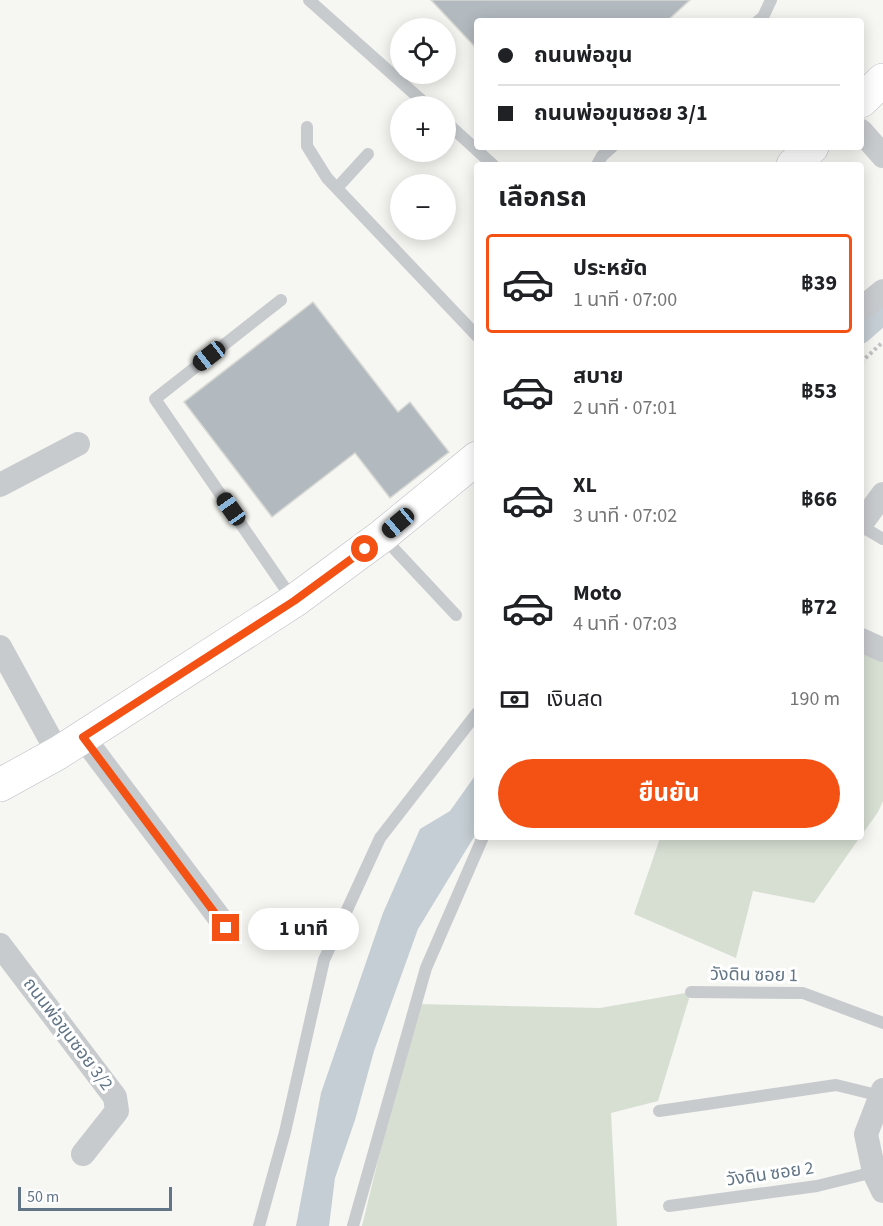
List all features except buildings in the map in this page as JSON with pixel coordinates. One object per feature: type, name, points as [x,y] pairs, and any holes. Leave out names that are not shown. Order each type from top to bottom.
[{"type":"main road","points":[[864,98],[883,80]]},
{"type":"main road","points":[[796,162],[809,150]]},
{"type":"main road","points":[[0,785],[71,745],[294,601],[382,536],[474,460]]},
{"type":"street","points":[[864,134],[883,156]]},
{"type":"street","points":[[864,307],[883,291]]},
{"type":"street","points":[[0,485],[78,444]]},
{"type":"street","points":[[864,521],[883,494]]},
{"type":"street","points":[[864,641],[883,650]]},
{"type":"street","points":[[0,647],[71,745],[226,928]]},
{"type":"street","name":"ถนนพ่อขุนซอย 3/2","points":[[0,945],[115,1097],[117,1111],[83,1154]]},
{"type":"street","points":[[879,1182],[866,1134],[882,1093]]},
{"type":"lane","points":[[309,0],[417,96]]},
{"type":"lane","points":[[762,18],[771,0]]},
{"type":"lane","points":[[307,127],[307,146],[327,178],[474,333]]},
{"type":"lane","points":[[456,131],[474,148]]},
{"type":"lane","points":[[477,150],[490,162]]},
{"type":"lane","points":[[599,162],[609,150]]},
{"type":"lane","points":[[336,188],[368,154]]},
{"type":"lane","points":[[281,300],[155,399],[294,601]]},
{"type":"lane","points":[[864,527],[883,539]]},
{"type":"lane","points":[[382,536],[456,615]]},
{"type":"lane","points":[[259,1226],[285,1132],[324,960],[380,838],[474,717]]},
{"type":"lane","points":[[353,1226],[426,968],[482,840]]},
{"type":"lane","name":"วังดิน ซอย 1","points":[[691,992],[803,993],[883,1023]]},
{"type":"lane","points":[[660,1111],[836,1086],[882,1093]]},
{"type":"lane","name":"วังดิน ซอย 2","points":[[669,1206],[817,1186],[879,1182]]},
{"type":"path","points":[[864,359],[883,342]]},
{"type":"shaded area","points":[[864,645],[883,654],[883,801],[864,832]]},
{"type":"shaded area","points":[[474,777],[474,837],[418,929],[374,1051],[355,1120],[335,1178],[329,1226],[296,1226],[321,1093],[383,913],[420,829],[450,811]]},
{"type":"shaded area","points":[[659,840],[858,840],[814,903],[753,891],[736,958],[634,914]]},
{"type":"shaded area","points":[[691,992],[658,1101],[611,1113],[617,1226],[362,1226],[416,1004],[600,1008]]},
{"type":"waterway","points":[[864,330],[883,314]]},
{"type":"route","points":[[226,928],[83,737],[294,601],[365,549]]}]
